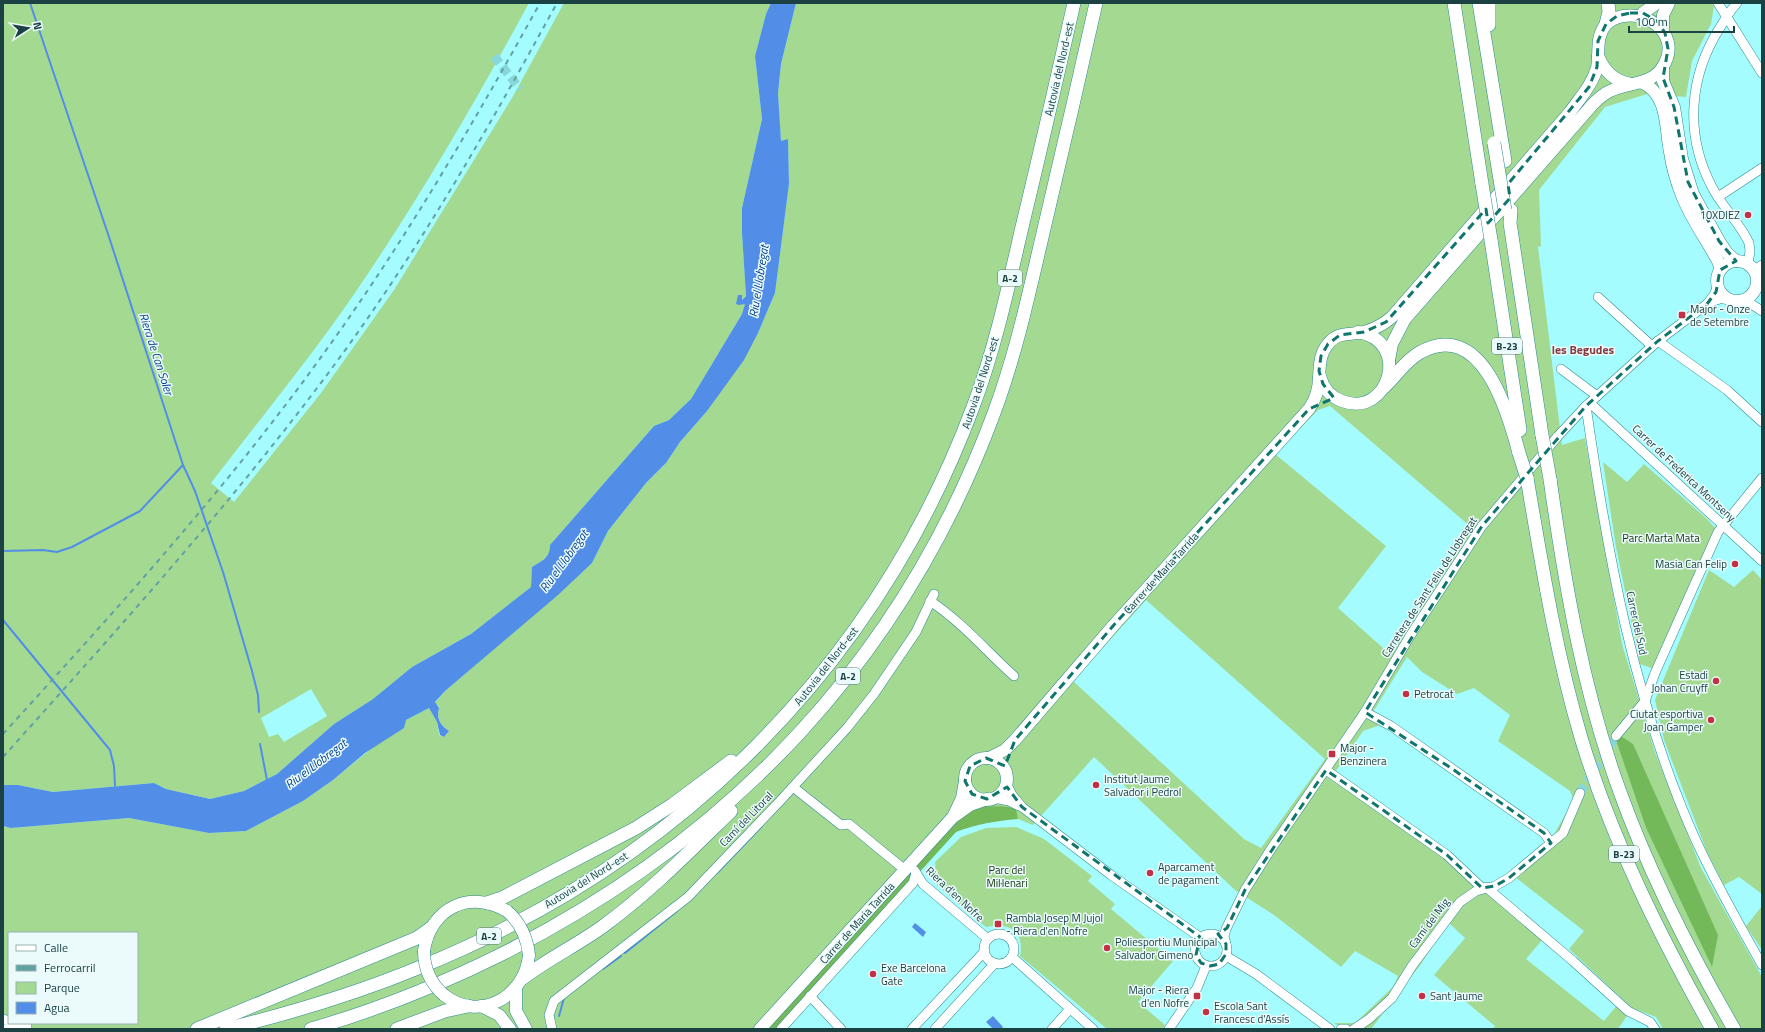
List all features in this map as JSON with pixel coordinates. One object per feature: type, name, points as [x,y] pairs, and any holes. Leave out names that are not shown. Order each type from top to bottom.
[{"type":"highway","name":"Autovia del Nord-est","points":[[226,1029],[315,1005],[418,968],[497,932],[542,908],[619,861],[653,836],[714,786],[776,727],[832,662],[879,595],[912,541],[932,503],[961,439],[984,374],[1001,316],[1074,3]]},
{"type":"highway","name":"Autovia del Nord-est","points":[[311,1029],[359,1014],[468,971],[537,936],[598,900],[645,869],[702,826],[759,775],[790,744],[840,686],[893,614],[947,522],[976,459],[996,410],[1019,333],[1096,3]]},
{"type":"highway","points":[[1451,3],[1459,30]]},
{"type":"highway","name":"B-23","points":[[1454,3],[1491,240],[1521,452],[1556,642],[1582,740],[1620,847],[1645,904],[1680,972],[1712,1029]]},
{"type":"highway","name":"B-23","points":[[1472,3],[1498,141],[1564,577],[1581,656],[1615,779],[1657,883],[1695,960],[1734,1029]]},
{"type":"highway","points":[[1479,3],[1498,141],[1505,162],[1509,215]]},
{"type":"highway","points":[[1489,3],[1490,32],[1497,86],[1498,141]]},
{"type":"highway","points":[[1606,24],[1609,12],[1608,3]]},
{"type":"highway","points":[[1384,387],[1411,358],[1427,349],[1442,346],[1462,350],[1478,362],[1493,380],[1509,417],[1521,452]]},
{"type":"highway","points":[[487,903],[502,898],[648,820],[672,805],[776,727]]},
{"type":"highway","points":[[519,983],[602,927],[635,901],[736,807],[790,744]]},
{"type":"highway","points":[[197,1029],[417,938],[431,928]]},
{"type":"highway","points":[[397,1029],[445,1011],[468,1006]]},
{"type":"main road","points":[[1643,13],[1657,3]]},
{"type":"main road","points":[[1662,28],[1663,15],[1670,3]]},
{"type":"main road","points":[[1308,409],[1316,396],[1320,375],[1320,360],[1328,344],[1340,335],[1379,326],[1392,317],[1520,170],[1589,86],[1597,67],[1598,41],[1606,24],[1623,14],[1643,13],[1653,18],[1662,28],[1667,40],[1668,49],[1663,67],[1663,81],[1674,107],[1682,159],[1693,194],[1727,253],[1750,265],[1757,278],[1756,295],[1734,301],[1725,297],[1718,286],[1717,279],[1720,270],[1720,263],[1692,216],[1681,194],[1672,162],[1666,119],[1660,101],[1654,91],[1636,83],[1624,82],[1612,77],[1602,66],[1598,56]]},
{"type":"main road","points":[[1320,375],[1326,389],[1338,399],[1350,403],[1364,402],[1375,397],[1384,387],[1389,376],[1389,360],[1392,344],[1401,324],[1532,172],[1600,97],[1609,91],[1654,76],[1663,67]]},
{"type":"main road","points":[[1720,270],[1727,264],[1750,265]]},
{"type":"main road","points":[[1358,332],[1369,335],[1378,341],[1385,350],[1389,360]]},
{"type":"main road","points":[[1308,409],[1323,402],[1338,399]]},
{"type":"main road","name":"Carrer de Maria Tarrida","points":[[989,758],[1005,750],[1015,740],[1113,626],[1308,409]]},
{"type":"main road","name":"Carrer de Maria Tarrida","points":[[1006,778],[1008,757],[1015,740]]},
{"type":"main road","points":[[989,758],[1000,763],[1006,778],[1001,793],[990,799],[979,798],[972,794],[965,781],[967,772],[972,764],[980,759],[989,758]]},
{"type":"main road","name":"Carrer de Maria Tarrida","points":[[760,1029],[910,869],[953,817],[962,798],[965,781]]},
{"type":"main road","name":"Carrer de Maria Tarrida","points":[[953,817],[970,805],[990,799]]},
{"type":"main road","points":[[519,983],[502,1000],[481,1006],[468,1006],[452,1001],[444,995],[429,978],[424,951],[426,940],[431,928],[442,915],[451,908],[468,902],[487,903],[507,911],[519,923],[527,942],[528,955],[527,966],[519,983],[516,1011],[526,1029]]},
{"type":"main road","points":[[481,1006],[499,1015],[510,1029]]},
{"type":"street","points":[[1718,3],[1762,73]]},
{"type":"street","points":[[1737,3],[1706,52],[1697,80],[1694,97],[1694,136],[1698,154],[1712,188],[1747,239],[1750,248],[1750,265]]},
{"type":"street","points":[[1718,197],[1762,168]]},
{"type":"street","name":"Carretera de Sant Feliu de Llobregat","points":[[1226,944],[1224,936],[1226,929],[1245,890],[1256,872],[1365,712],[1413,633],[1482,526],[1549,446],[1591,402],[1655,344],[1707,304],[1714,295],[1718,286]]},
{"type":"street","points":[[1756,295],[1762,311]]},
{"type":"street","points":[[1598,297],[1655,344],[1727,390],[1762,422]]},
{"type":"street","name":"Carretera de Sant Feliu de Llobregat","points":[[1707,304],[1725,297]]},
{"type":"street","name":"Carrer de Frederica Montseny","points":[[1561,369],[1591,402],[1762,561]]},
{"type":"street","name":"Carrer del Sud","points":[[1591,402],[1620,604],[1638,680],[1667,769],[1693,834],[1720,889],[1762,965]]},
{"type":"street","points":[[1616,736],[1645,702],[1653,678],[1723,525],[1762,478]]},
{"type":"street","name":"Camí del Litoral","points":[[552,1029],[549,1015],[554,1001],[688,897],[847,728],[874,694],[916,632],[932,598],[1014,676]]},
{"type":"street","points":[[1638,680],[1648,680],[1653,678]]},
{"type":"street","points":[[1365,712],[1391,726],[1454,770],[1544,833],[1551,842]]},
{"type":"street","points":[[1326,770],[1446,855],[1574,961],[1628,1011],[1650,1022],[1655,1029]]},
{"type":"street","points":[[1006,778],[1012,795],[1022,807]]},
{"type":"street","points":[[793,787],[841,825],[849,824],[910,869],[918,884]]},
{"type":"street","name":"Camí del Mig","points":[[1354,1029],[1369,1019],[1392,998],[1412,966],[1460,902],[1484,888],[1495,886],[1509,878],[1563,833],[1580,793]]},
{"type":"street","points":[[990,799],[1009,801],[1022,807],[1111,875],[1201,938]]},
{"type":"street","name":"Riera d'en Nofre","points":[[918,884],[988,940]]},
{"type":"street","name":"Carrer de Maria Tarrida","points":[[781,1029],[810,996],[918,884]]},
{"type":"street","points":[[1213,935],[1221,938],[1226,944],[1226,956],[1218,965],[1206,966],[1198,960],[1195,953],[1196,944],[1201,938],[1213,935],[1226,929]]},
{"type":"street","points":[[912,1029],[985,951],[988,940],[998,934],[1008,937],[1014,948],[1012,957],[1004,963],[995,963],[988,959],[985,951]]},
{"type":"street","points":[[1226,956],[1256,974],[1330,1029]]},
{"type":"street","points":[[1012,957],[1093,1029]]},
{"type":"street","points":[[939,1028],[995,963]]},
{"type":"street","points":[[1169,1029],[1197,988],[1206,966]]},
{"type":"street","points":[[810,996],[841,1029]]},
{"type":"street","points":[[1052,1029],[1070,1010]]},
{"type":"street","points":[[17,1024],[28,1028]]},
{"type":"street","points":[[4,1029],[28,1028]]},
{"type":"street","points":[[1341,1029],[1346,1029]]},
{"type":"highlighted area","points":[[1630,13],[1643,13],[1658,22],[1665,33],[1668,49],[1663,78],[1674,107],[1688,182],[1719,241],[1736,261],[1720,270],[1716,292],[1707,304],[1658,341],[1586,406],[1482,526],[1365,712],[1454,770],[1544,833],[1551,843],[1509,878],[1495,886],[1482,888],[1447,855],[1326,770],[1245,890],[1227,928],[1218,934],[1226,944],[1226,954],[1219,964],[1210,966],[1201,963],[1196,955],[1200,937],[1022,807],[1007,787],[987,799],[972,794],[965,781],[970,766],[986,758],[1005,766],[1015,740],[1113,626],[1309,409],[1334,398],[1323,384],[1319,371],[1321,356],[1328,344],[1340,335],[1364,332],[1386,322],[1486,209],[1488,223],[1510,198],[1508,184],[1589,87],[1597,67],[1598,41],[1606,24],[1617,16]]},
{"type":"green space","points":[[3,3],[529,3],[409,211],[365,278],[309,356],[211,483],[234,502],[321,393],[394,290],[512,98],[564,3],[771,3],[766,14],[755,56],[762,119],[742,208],[746,296],[736,304],[746,304],[742,314],[691,399],[669,420],[654,426],[550,545],[547,556],[532,567],[531,587],[471,634],[412,667],[373,699],[334,724],[277,774],[244,791],[210,799],[166,789],[154,783],[53,792],[18,785],[3,785]],"holes":[[[311,689],[327,716],[284,742],[278,734],[269,737],[261,718]]]},
{"type":"green space","points":[[796,3],[1711,3],[1714,6],[1711,24],[1692,61],[1686,97],[1647,94],[1605,107],[1539,190],[1541,246],[1538,247],[1562,445],[1585,438],[1622,644],[1655,752],[1701,868],[1762,977],[1762,1029],[1663,1029],[1656,1017],[1632,1008],[1569,949],[1584,931],[1515,877],[1489,893],[1542,940],[1526,959],[1604,1021],[1617,1005],[1629,1013],[1618,1029],[1493,1029],[1495,1026],[1434,975],[1465,938],[1448,922],[1421,964],[1371,1029],[1343,1029],[1334,1023],[1355,1023],[1393,987],[1398,976],[1355,951],[1341,967],[1274,915],[1235,890],[1094,757],[1033,825],[1018,819],[1016,810],[976,805],[766,1029],[3,1029],[3,826],[11,828],[129,818],[209,833],[246,831],[303,801],[333,780],[406,720],[429,708],[437,722],[439,735],[444,737],[449,731],[443,726],[438,718],[439,707],[435,703],[445,691],[592,563],[608,531],[646,483],[666,463],[680,442],[707,411],[758,333],[775,293],[789,184],[788,139],[781,142],[778,93],[781,64]],"holes":[[[1330,406],[1472,528],[1391,655],[1338,608],[1386,546],[1275,454],[1318,410]],[[1146,600],[1325,759],[1261,848],[1244,839],[1073,681]],[[1407,657],[1422,672],[1457,694],[1474,688],[1510,715],[1498,741],[1570,791],[1574,800],[1547,843],[1494,884],[1480,884],[1334,774],[1363,731],[1383,724],[1373,712]],[[1614,731],[1712,966],[1646,828]]]},
{"type":"green space","name":"Parc Marta Mata","points":[[1603,462],[1627,482],[1644,464],[1706,518],[1715,528],[1654,669],[1640,664],[1616,547]]},
{"type":"green space","name":"Ciutat esportiva Joan Gamper","points":[[1709,570],[1734,587],[1753,570],[1762,580],[1762,894],[1739,877],[1724,885],[1707,852],[1664,740],[1655,700]]},
{"type":"green space","points":[[1613,731],[1633,744],[1718,935],[1712,967],[1646,828]]},
{"type":"green space","points":[[976,805],[1016,809],[1018,819],[986,823],[956,832],[777,1029],[766,1029],[964,812]]},
{"type":"green space","name":"Parc del Mil·lenari","points":[[1016,827],[1044,839],[1092,876],[1088,881],[1115,904],[1111,909],[1173,961],[1138,1002],[1165,1025],[1163,1029],[1107,1029],[1020,956],[1020,940],[1014,930],[1002,926],[986,927],[937,885],[935,862],[961,837],[986,828]]},
{"type":"green space","points":[[1762,906],[1762,950],[1746,926]]},
{"type":"water","name":"Riu el Llobregat","points":[[771,3],[796,3],[781,64],[778,93],[781,141],[788,139],[789,184],[775,293],[758,333],[744,360],[707,411],[680,442],[666,463],[646,483],[608,531],[592,563],[558,595],[445,691],[435,702],[439,708],[438,718],[443,726],[449,731],[444,737],[440,735],[437,722],[429,708],[406,720],[404,728],[365,753],[333,780],[303,801],[246,831],[209,833],[129,818],[11,828],[3,826],[3,785],[18,785],[53,792],[154,783],[166,789],[210,799],[244,791],[277,774],[334,724],[373,699],[412,667],[471,634],[531,587],[532,567],[547,556],[550,545],[654,426],[669,420],[691,399],[742,314],[745,304],[736,304],[738,295],[742,295],[742,300],[746,296],[742,208],[762,119],[755,56],[766,14]]},
{"type":"water","points":[[915,923],[926,932],[923,937],[912,927]]},
{"type":"water","points":[[993,1016],[1003,1027],[1001,1029],[993,1029],[986,1022]]},
{"type":"waterway","name":"Riera de Can Soler","points":[[30,3],[109,237],[183,465],[195,491],[223,572],[252,671],[258,695],[259,712]]},
{"type":"waterway","points":[[3,551],[43,550],[57,552],[72,547],[140,511],[183,465]]},
{"type":"waterway","points":[[3,620],[110,750],[114,766],[115,786]]},
{"type":"waterway","name":"Riera de Can Soler","points":[[260,744],[267,780]]},
{"type":"waterway","points":[[717,873],[762,826]]},
{"type":"waterway","points":[[625,953],[677,911]]},
{"type":"waterway","points":[[603,969],[621,956]]},
{"type":"waterway","points":[[559,1016],[564,998]]},
{"type":"tunnel","points":[[494,56],[520,89]]},
{"type":"tunnel","points":[[1580,793],[1616,736]]},
{"type":"railway","points":[[3,734],[87,642],[169,548],[249,452],[324,353],[354,311],[410,225],[464,137],[540,3]]},
{"type":"railway","points":[[3,757],[174,564],[256,466],[335,364],[396,277],[452,187],[557,3]]},
{"type":"place","name":"10XDIEZ","points":[[1748,215]]},
{"type":"place","name":"Major - Onze de Setembre","points":[[1682,315]]},
{"type":"place","name":"Masia Can Felip","points":[[1735,564]]},
{"type":"place","name":"Estadi Johan Cruyff","points":[[1716,681]]},
{"type":"place","name":"Petrocat","points":[[1406,694]]},
{"type":"place","name":"Ciutat esportiva Joan Gamper","points":[[1711,720]]},
{"type":"place","name":"Major - Benzinera","points":[[1332,754]]},
{"type":"place","name":"Institut Jaume Salvador i Pedrol","points":[[1096,785]]},
{"type":"place","name":"Aparcament de pagament","points":[[1150,873]]},
{"type":"place","name":"Rambla Josep M Jujol - Riera d'en Nofre","points":[[998,924]]},
{"type":"place","name":"Poliesportiu Municipal Salvador Gimeno","points":[[1107,948]]},
{"type":"place","name":"Exe Barcelona Gate","points":[[873,974]]},
{"type":"place","name":"Major - Riera d'en Nofre","points":[[1197,996]]},
{"type":"place","name":"Sant Jaume","points":[[1422,996]]},
{"type":"place","name":"Escola Sant Francesc d'Assís","points":[[1206,1012]]},
{"type":"district","name":"les Begudes","points":[[1583,350]]}]
